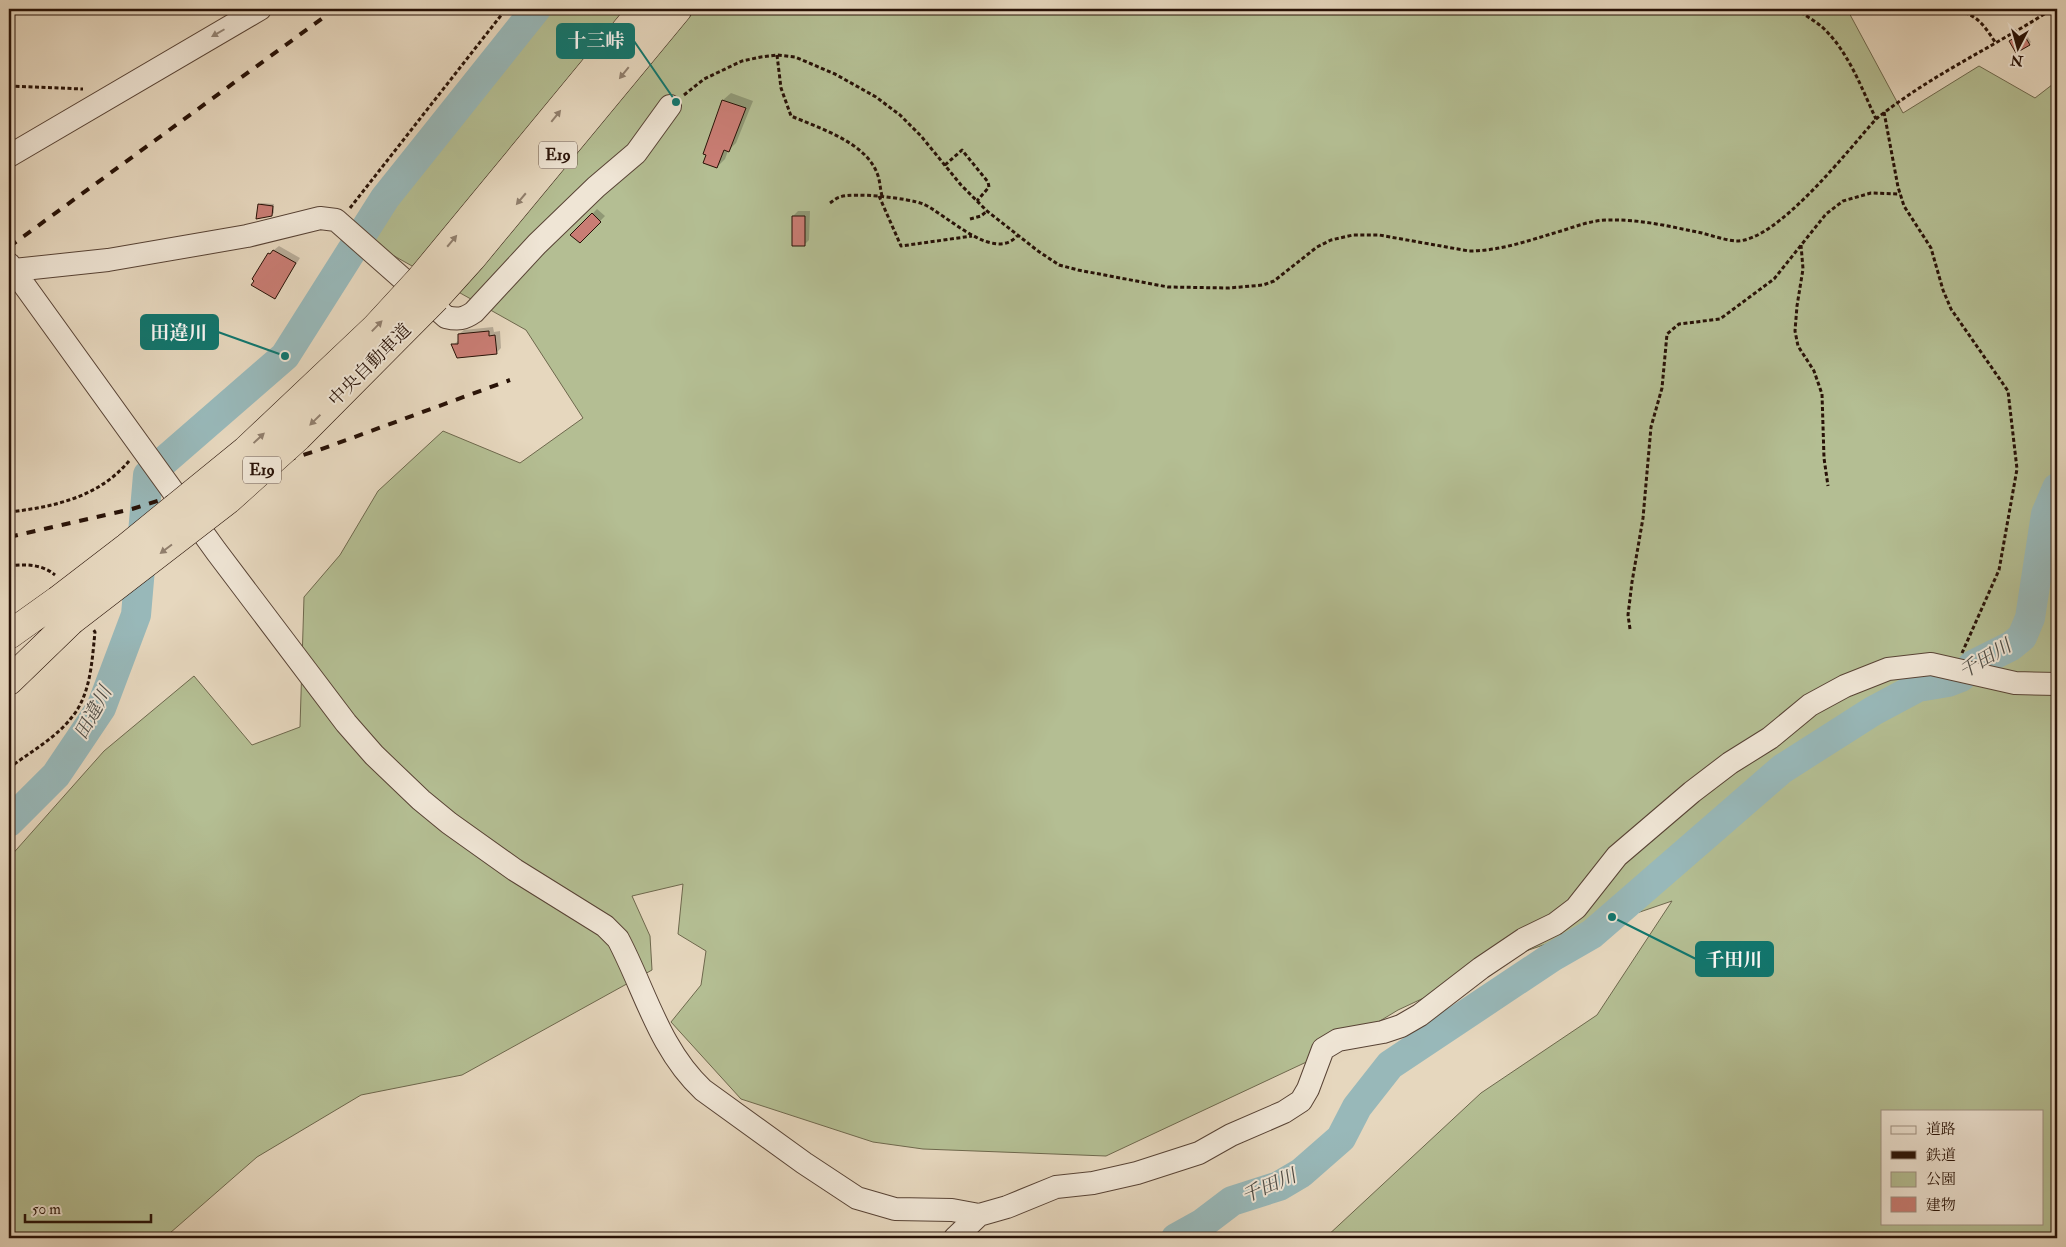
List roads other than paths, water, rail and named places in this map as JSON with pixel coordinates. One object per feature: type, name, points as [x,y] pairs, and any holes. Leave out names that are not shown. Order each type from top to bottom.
[{"type":"highway","name":"中央自動車道","points":[[9,634],[228,500],[305,430],[428,288],[546,129],[643,9]]},
{"type":"highway","name":"中央自動車道","points":[[9,666],[59,604],[246,450],[375,328],[472,258],[678,9]]},
{"type":"highway","points":[[9,617],[59,604]]},
{"type":"highway","points":[[9,681],[59,604]]},
{"type":"street","points":[[9,156],[260,9]]},
{"type":"street","points":[[11,267],[108,260],[247,236],[320,218],[336,220],[446,318],[456,320],[465,318],[474,312],[536,244],[596,187],[636,153],[670,106]]},
{"type":"street","points":[[11,267],[216,551],[340,715],[374,754],[421,800],[449,823],[515,870],[605,926],[618,939],[670,1052],[688,1076],[703,1090],[804,1163],[858,1198],[895,1209],[952,1210],[979,1215],[1007,1207],[1056,1187],[1093,1183],[1137,1173],[1199,1153],[1231,1135],[1284,1112],[1301,1101],[1308,1089],[1323,1049],[1338,1040],[1383,1032],[1401,1026],[1420,1015],[1481,968],[1524,939],[1555,924],[1576,908],[1617,856],[1692,792],[1730,763],[1770,738],[1810,705],[1844,686],[1888,669],[1932,664],[2015,682],[2057,684]]},
{"type":"street","points":[[955,1238],[979,1215]]},
{"type":"waterway","name":"田違川","points":[[9,822],[56,775],[101,708],[136,615],[148,475],[285,356],[385,198],[536,9]]},
{"type":"waterway","name":"千田川","points":[[1176,1238],[1203,1223],[1232,1201],[1279,1186],[1301,1173],[1341,1138],[1357,1107],[1390,1065],[1552,957],[1592,934],[1782,769],[1873,711],[1918,687],[1948,682],[1961,677],[1973,665],[2011,646],[2022,637],[2030,618],[2046,514],[2057,488]]},
{"type":"railway","points":[[9,247],[335,9]]},
{"type":"railway","points":[[9,537],[132,509],[319,450],[510,380]]},
{"type":"place","name":"十三峠","points":[[676,102]]},
{"type":"place","name":"田違川","points":[[285,356]]},
{"type":"place","name":"千田川","points":[[1612,917]]}]
